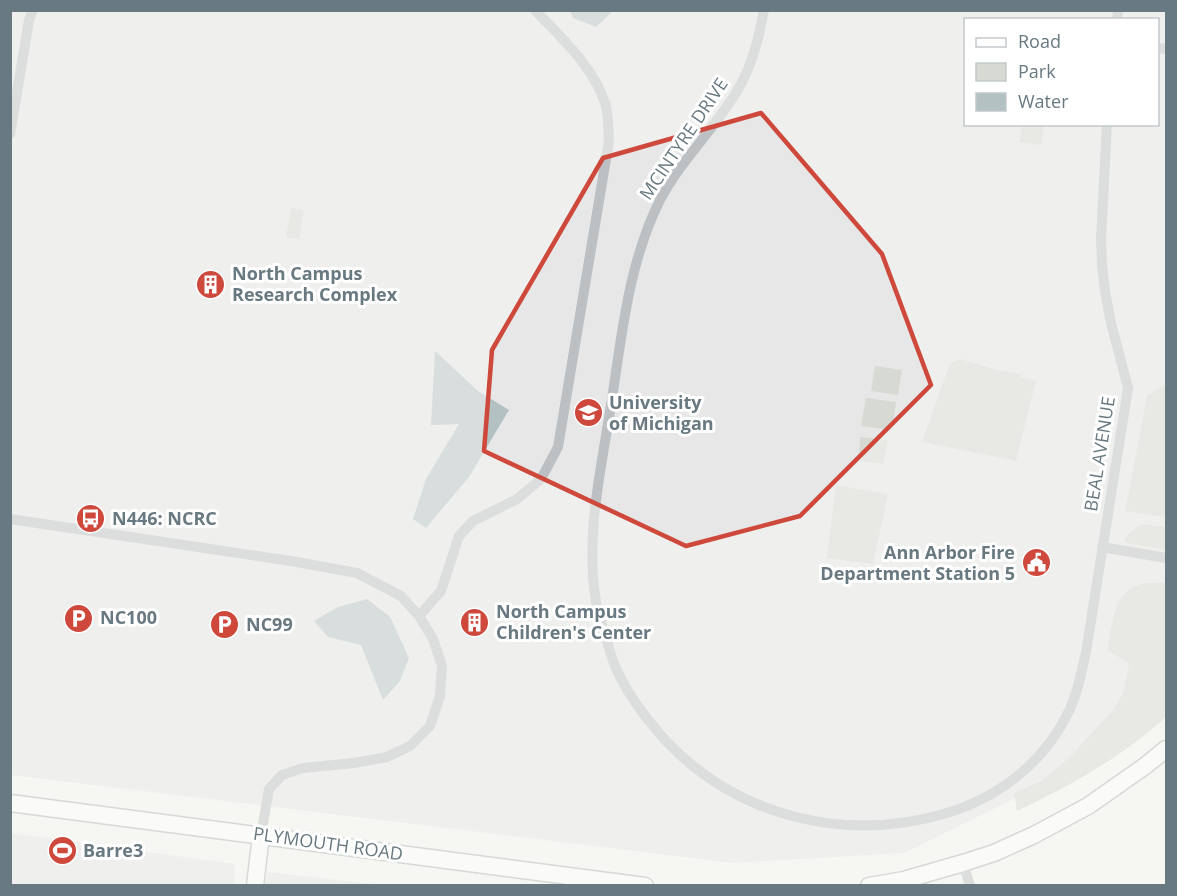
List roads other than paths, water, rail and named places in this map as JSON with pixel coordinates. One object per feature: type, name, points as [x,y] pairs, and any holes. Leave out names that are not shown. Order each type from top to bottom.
[{"type":"main road","points":[[868,885],[904,880],[963,863],[994,853],[1034,835],[1089,806],[1167,749]]},
{"type":"main road","name":"PLYMOUTH ROAD","points":[[10,803],[645,885]]},
{"type":"main road","points":[[255,885],[261,835]]},
{"type":"street","points":[[10,134],[29,20],[33,10]]},
{"type":"street","points":[[418,616],[441,591],[459,536],[473,521],[517,499],[541,479],[558,447],[609,141],[606,105],[591,72],[535,10]]},
{"type":"street","name":"MCINTYRE DRIVE","points":[[764,10],[755,49],[738,88],[721,115],[678,171],[650,223],[639,250],[628,295],[596,501],[592,554],[597,606],[615,665],[630,696],[650,724],[674,749],[710,780],[729,791],[782,814],[844,826],[874,826],[910,822],[961,809],[1002,788],[1019,776],[1058,732],[1068,713],[1081,677],[1102,547]]},
{"type":"street","name":"BEAL AVENUE","points":[[1102,547],[1128,388],[1111,323],[1102,265],[1101,228],[1107,126]]},
{"type":"street","points":[[10,519],[357,573],[401,596],[418,616],[433,639],[442,666],[441,696],[430,726],[410,746],[387,757],[303,768],[282,775],[269,789],[261,835]]},
{"type":"street","points":[[1102,547],[1167,558]]},
{"type":"street","points":[[963,863],[970,885]]},
{"type":"water","points":[[570,10],[613,11],[596,27],[573,18]]},
{"type":"water","points":[[435,351],[478,391],[509,410],[469,477],[426,528],[413,519],[426,479],[459,424],[431,425]]},
{"type":"water","points":[[367,599],[390,617],[409,658],[400,681],[383,700],[361,645],[328,637],[314,621],[338,607]]},
{"type":"place","name":"North Campus Research Complex","points":[[211,284]]},
{"type":"place","name":"University of Michigan","points":[[588,413]]},
{"type":"place","name":"N446: NCRC","points":[[91,519]]},
{"type":"place","name":"Ann Arbor Fire Department Station 5","points":[[1036,563]]},
{"type":"place","name":"NC100","points":[[79,618]]},
{"type":"place","name":"North Campus Children's Center","points":[[475,622]]},
{"type":"place","name":"NC99","points":[[225,625]]},
{"type":"place","name":"Barre3","points":[[62,851]]}]
